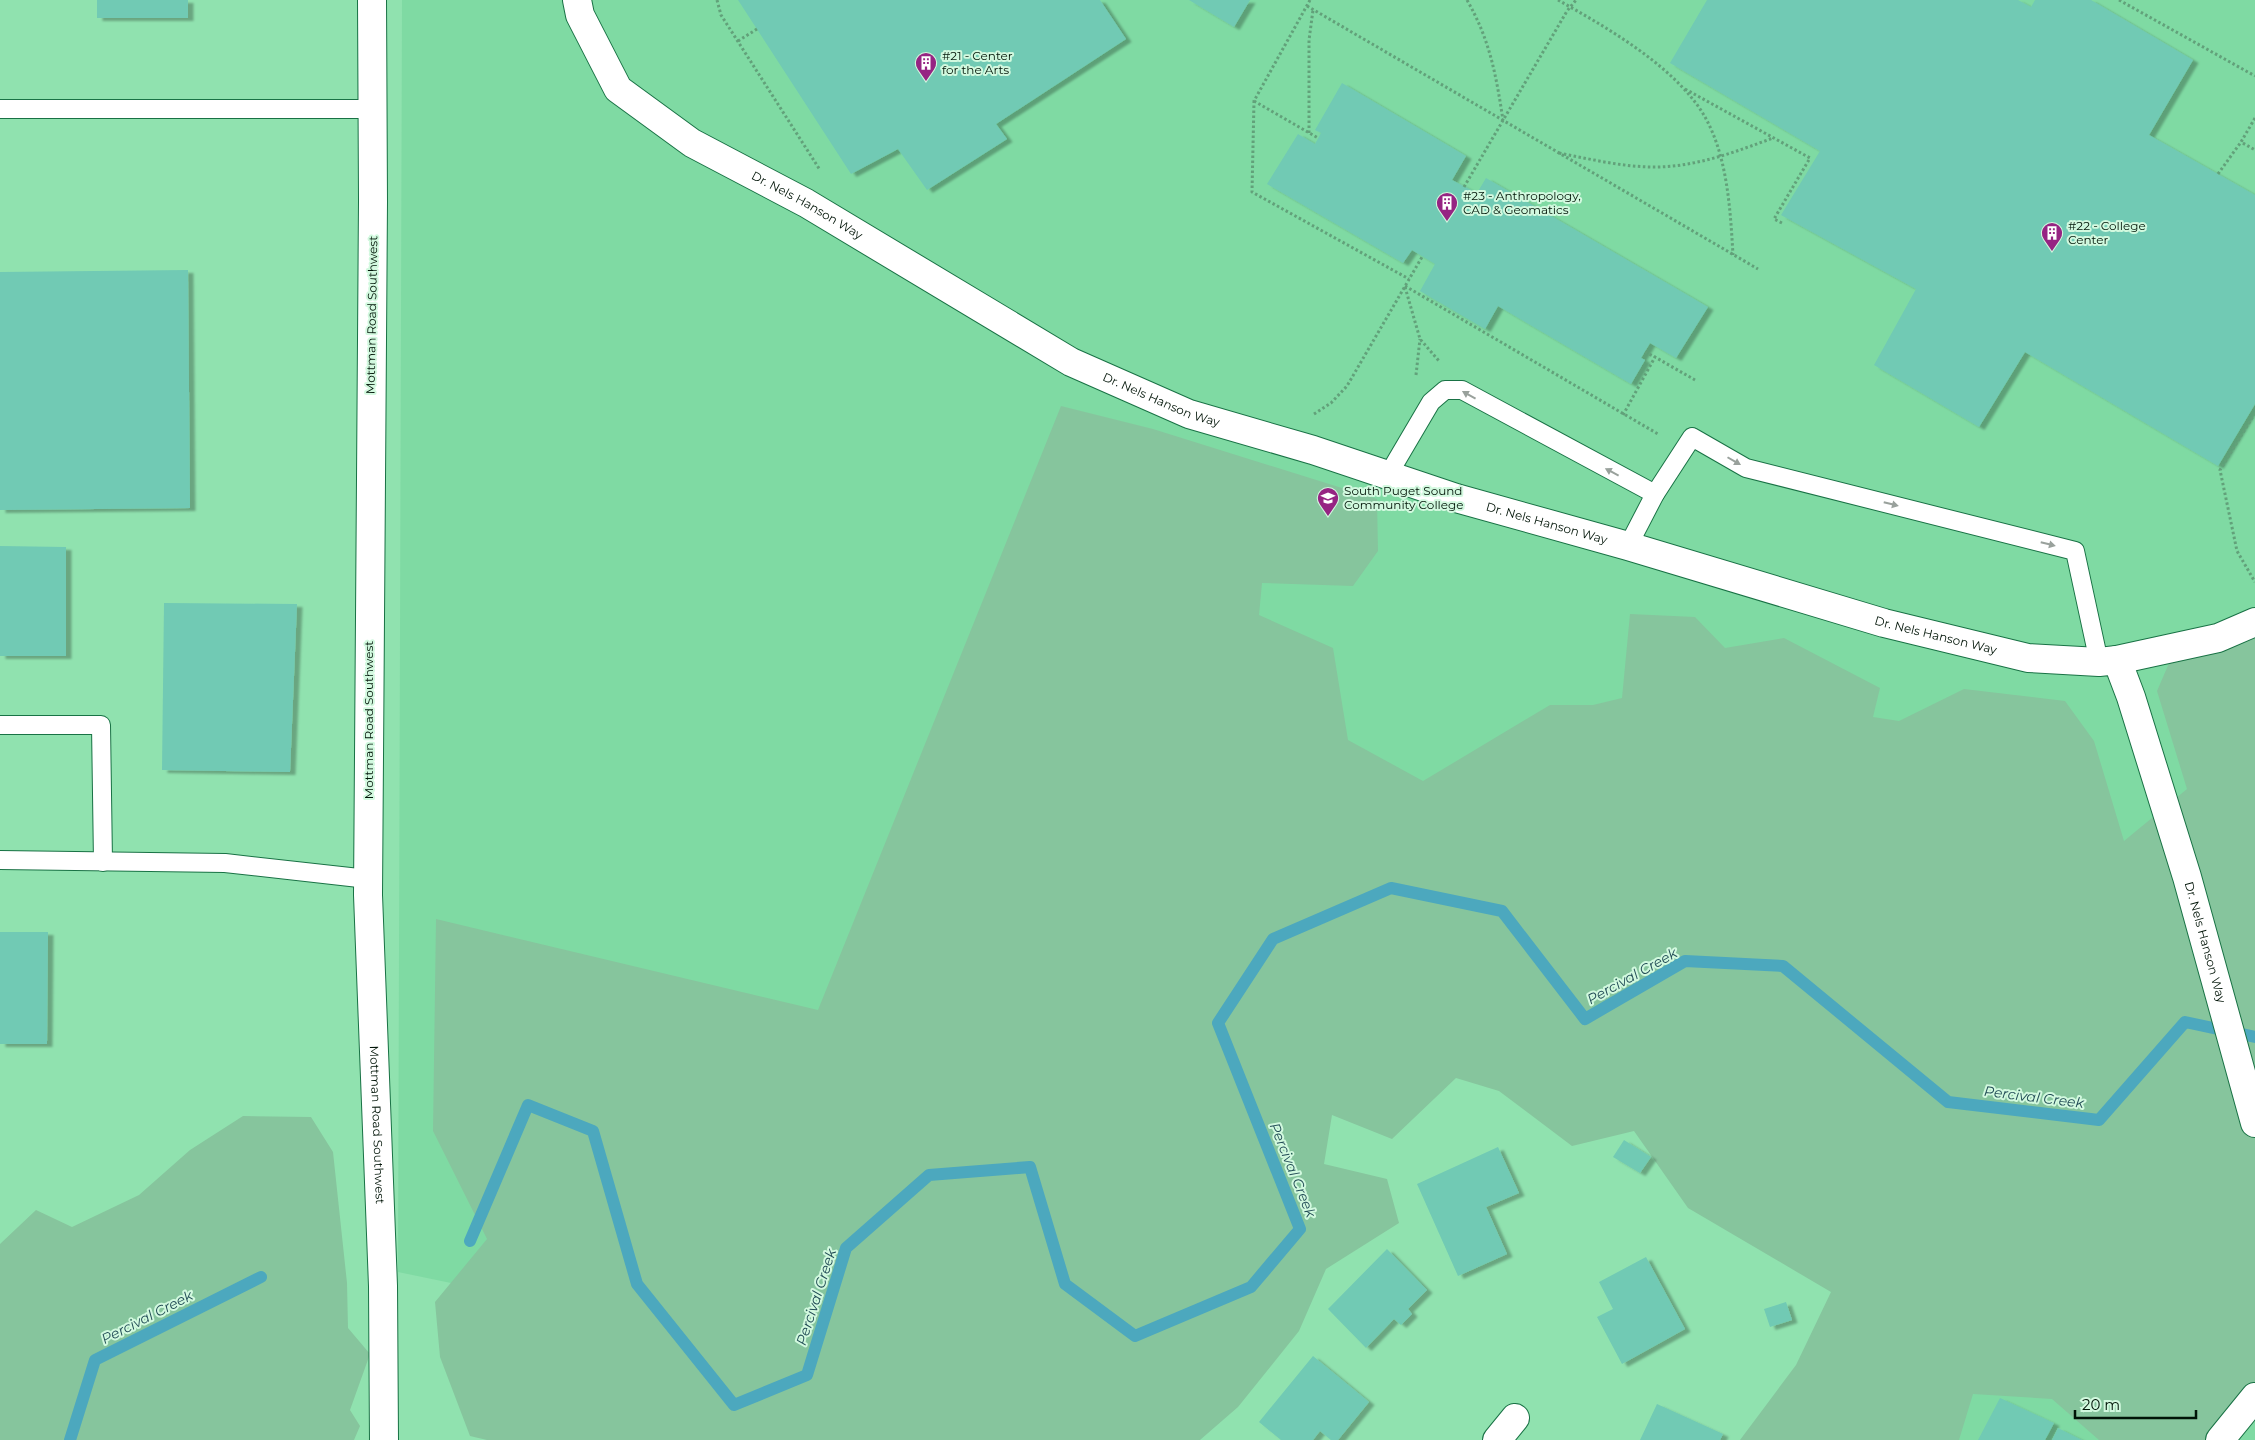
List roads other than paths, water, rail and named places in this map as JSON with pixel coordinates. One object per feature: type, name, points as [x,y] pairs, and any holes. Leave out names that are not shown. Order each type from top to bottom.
[{"type":"street","name":"Mottman Road Southwest","points":[[372,0],[368,879],[383,1286],[384,1440]]},
{"type":"street","name":"Dr. Nels Hanson Way","points":[[577,0],[580,15],[618,89],[692,143],[806,203],[1071,362],[1189,414],[1305,447],[1456,498],[1628,546],[1884,624],[2028,658],[2108,661],[2131,697],[2187,877],[2255,1123]]},
{"type":"street","points":[[2108,661],[2218,638],[2255,622]]},
{"type":"street","points":[[2220,1440],[2255,1396]]},
{"type":"street","points":[[1498,1440],[1515,1418]]},
{"type":"lane","points":[[0,109],[373,109]]},
{"type":"lane","points":[[1388,475],[1431,402],[1446,390],[1462,390],[1656,494]]},
{"type":"lane","points":[[1628,546],[1656,494],[1692,437],[1746,468],[2076,551],[2108,661]]},
{"type":"lane","points":[[0,725],[102,725],[103,862]]},
{"type":"lane","points":[[0,860],[226,863],[368,879]]},
{"type":"waterway","name":"Percival Creek","points":[[470,1241],[528,1105],[593,1131],[637,1284],[734,1405],[807,1375],[846,1248],[929,1175],[1030,1167],[1065,1284],[1135,1336],[1251,1287],[1300,1229],[1218,1023],[1273,939],[1391,888],[1502,911],[1585,1019],[1685,961],[1783,966],[1948,1102],[2099,1120],[2185,1022],[2255,1037]]},
{"type":"waterway","name":"Percival Creek","points":[[70,1440],[95,1360],[261,1277]]},
{"type":"place","name":"#21 - Center for the Arts","points":[[926,82]]},
{"type":"place","name":"#23 - Anthropology, CAD & Geomatics","points":[[1447,222]]},
{"type":"place","name":"#22 - College Center","points":[[2052,252]]},
{"type":"place","name":"South Puget Sound Community College","points":[[1328,517]]}]
